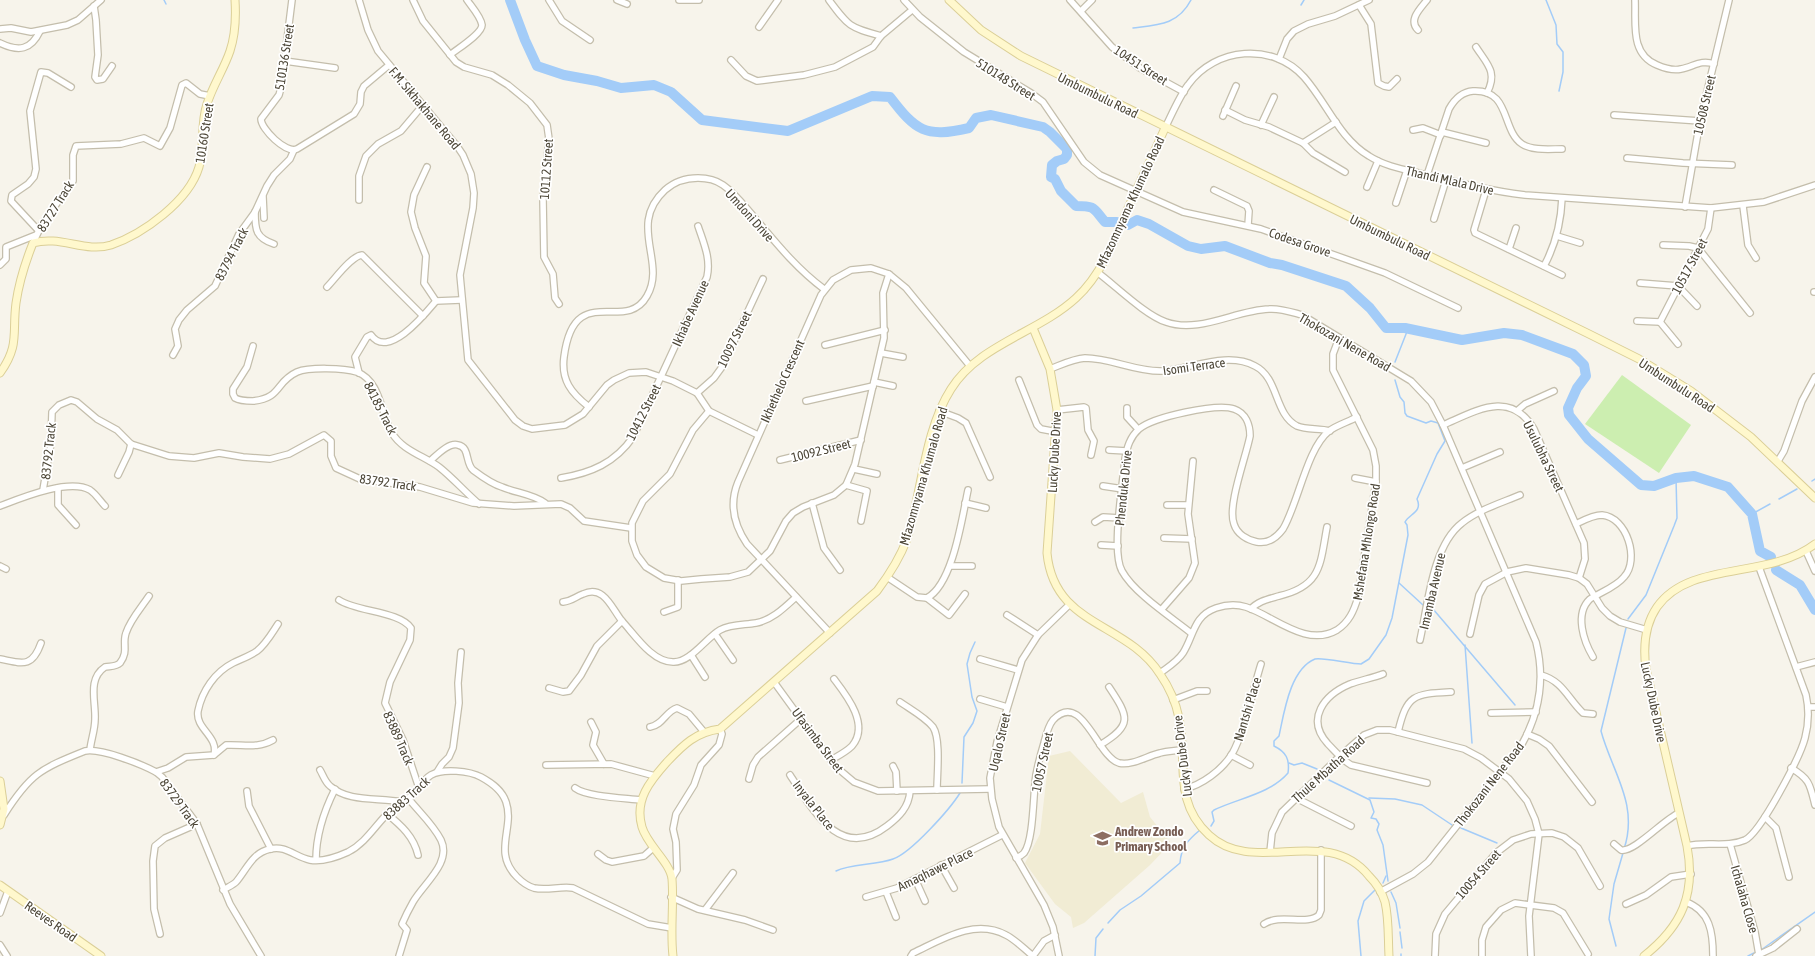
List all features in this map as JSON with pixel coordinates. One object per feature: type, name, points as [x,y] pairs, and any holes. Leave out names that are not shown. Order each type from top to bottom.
[{"type":"street","points":[[0,29],[11,28],[31,32],[73,23],[101,0]]},
{"type":"street","name":"10160 Street","points":[[33,244],[53,240],[92,247],[103,247],[133,236],[157,220],[182,195],[197,172],[200,159],[203,118],[210,96],[230,49],[233,34],[235,0]]},
{"type":"street","name":"510136 Street","points":[[292,0],[280,93],[262,116],[261,122],[285,148],[294,150]]},
{"type":"street","name":"F.M. Sikhakhane Road","points":[[359,0],[372,41],[389,66],[464,155],[473,185],[473,208],[460,275],[461,300],[468,363],[515,420],[523,426],[532,429],[557,427],[577,419],[608,385],[620,377],[640,372],[661,376],[697,393]]},
{"type":"street","name":"10112 Street","points":[[413,0],[423,21],[456,62],[464,67],[492,75],[508,85],[530,103],[547,124],[550,139],[543,199],[544,257],[553,274],[555,298],[559,304]]},
{"type":"street","points":[[450,55],[476,35],[481,28],[481,23],[467,0]]},
{"type":"street","points":[[549,0],[562,21],[590,40]]},
{"type":"street","points":[[617,0],[627,4]]},
{"type":"street","points":[[679,0],[700,0]]},
{"type":"street","points":[[759,27],[778,0]]},
{"type":"street","points":[[829,0],[851,27],[881,36]]},
{"type":"street","name":"510148 Street","points":[[904,0],[912,10],[964,52],[1043,102],[1075,150],[1094,172],[1136,191]]},
{"type":"street","name":"Umbumbulu Road","points":[[949,0],[981,30],[1009,49],[1165,128],[1639,359],[1691,391],[1751,437],[1778,461],[1815,498]]},
{"type":"street","name":"10451 Street","points":[[1070,0],[1112,47],[1125,58],[1184,92]]},
{"type":"street","points":[[1081,11],[1092,0]]},
{"type":"street","points":[[1279,59],[1287,39],[1294,30],[1335,16],[1369,0]]},
{"type":"street","points":[[1418,30],[1414,24],[1414,18],[1427,0]]},
{"type":"street","name":"10508 Street","points":[[1636,0],[1637,42],[1642,54],[1648,60],[1661,67],[1675,70],[1700,62],[1714,64],[1700,121],[1685,207]]},
{"type":"street","points":[[1714,64],[1729,0]]},
{"type":"street","points":[[1359,4],[1371,24],[1378,83],[1389,87],[1398,80]]},
{"type":"street","points":[[94,6],[98,55],[95,77],[97,80],[103,79],[112,66]]},
{"type":"street","points":[[731,60],[746,76],[757,81],[804,75],[835,67],[847,62],[876,45],[881,36],[912,10]]},
{"type":"street","points":[[0,43],[16,48],[24,48],[34,42],[40,31]]},
{"type":"street","points":[[1476,47],[1492,72],[1492,81],[1487,93]]},
{"type":"street","name":"Thandi Mlala Drive","points":[[1165,128],[1184,92],[1202,70],[1222,58],[1258,53],[1279,59],[1303,76],[1355,146],[1378,161],[1486,190],[1562,198],[1711,208],[1743,206],[1774,199],[1815,185]]},
{"type":"street","points":[[285,61],[335,68]]},
{"type":"street","points":[[294,150],[354,114],[360,104],[361,92],[364,86],[389,66]]},
{"type":"street","points":[[0,265],[6,259],[6,247],[37,233],[11,201],[12,195],[31,180],[36,169],[30,111],[41,72],[48,73],[72,88]]},
{"type":"street","name":"83727 Track","points":[[0,373],[8,361],[13,348],[15,313],[21,276],[37,233],[73,181],[73,155],[76,146],[121,144],[144,138],[160,146],[170,128],[182,85],[186,83],[200,94],[210,96]]},
{"type":"street","points":[[1223,116],[1236,86]]},
{"type":"street","points":[[1427,175],[1450,109],[1458,97],[1472,91],[1487,93],[1493,96],[1502,107],[1515,136],[1521,143],[1536,148],[1562,149]]},
{"type":"street","points":[[1261,125],[1274,97]]},
{"type":"street","points":[[358,200],[359,176],[366,156],[378,144],[401,131],[423,105]]},
{"type":"street","points":[[1226,110],[1240,118],[1261,125],[1303,143],[1313,154],[1345,172]]},
{"type":"street","points":[[1614,115],[1700,121]]},
{"type":"street","points":[[1303,143],[1336,122]]},
{"type":"street","name":"Mfazomnyama Khumalo Road","points":[[720,729],[868,600],[887,577],[906,539],[939,411],[951,388],[970,366],[986,354],[1052,317],[1077,297],[1097,272],[1120,229],[1165,128]]},
{"type":"street","points":[[1413,130],[1423,128],[1441,134],[1486,143]]},
{"type":"street","name":"83794 Track","points":[[173,355],[178,346],[175,329],[179,320],[187,310],[214,286],[239,234],[255,212],[274,175],[290,159],[294,150]]},
{"type":"street","points":[[1627,158],[1692,163],[1732,164]]},
{"type":"street","points":[[1367,187],[1378,161]]},
{"type":"street","points":[[427,167],[416,189],[411,206],[414,224],[426,256],[425,286],[436,301]]},
{"type":"street","points":[[1396,202],[1407,170]]},
{"type":"street","name":"Umdoni Drive","points":[[589,407],[571,391],[564,377],[563,365],[569,332],[576,321],[588,314],[601,311],[626,311],[632,309],[645,300],[650,290],[653,276],[648,235],[648,217],[656,199],[676,182],[698,178],[713,180],[724,185],[740,201],[795,265],[824,289]]},
{"type":"street","points":[[1434,219],[1446,180]]},
{"type":"street","points":[[1214,190],[1247,206],[1249,211],[1248,225]]},
{"type":"street","points":[[1486,190],[1475,231],[1562,275]]},
{"type":"street","name":"Codesa Grove","points":[[1136,191],[1183,212],[1248,225],[1272,232],[1385,273],[1458,308]]},
{"type":"street","points":[[263,195],[264,218]]},
{"type":"street","points":[[1544,266],[1553,249],[1557,236],[1562,198]]},
{"type":"street","points":[[1743,206],[1748,245],[1756,258]]},
{"type":"street","name":"10517 Street","points":[[1660,322],[1708,229],[1711,208]]},
{"type":"street","points":[[255,212],[255,225],[258,235],[264,241],[274,244]]},
{"type":"street","name":"Ikhabe Avenue","points":[[661,376],[707,277],[709,265],[708,254],[698,226]]},
{"type":"street","points":[[1509,248],[1516,228]]},
{"type":"street","points":[[1557,236],[1580,243]]},
{"type":"street","points":[[1664,245],[1689,246],[1698,248],[1750,313]]},
{"type":"street","points":[[327,287],[350,262],[362,255],[423,316]]},
{"type":"street","name":"Ikhethelo Crescent","points":[[830,633],[742,537],[736,524],[734,510],[736,487],[824,289],[838,276],[856,268],[878,269],[889,274],[906,288],[970,366]]},
{"type":"street","name":"Thokozani Nene Road","points":[[1097,272],[1155,317],[1166,322],[1190,325],[1260,310],[1274,309],[1302,316],[1411,381],[1431,402],[1443,425],[1536,642],[1541,675],[1539,697],[1536,712],[1528,734],[1500,772],[1428,862],[1413,874],[1380,892]]},
{"type":"street","points":[[709,411],[693,430],[670,474],[643,500],[638,508],[631,528],[634,550],[646,567],[658,576],[678,580],[737,575],[748,572],[770,551],[789,517],[797,510],[834,495],[846,485],[854,469],[881,353],[885,330],[883,293],[889,274]]},
{"type":"street","name":"10097 Street","points":[[697,393],[714,378],[722,367],[763,279]]},
{"type":"street","points":[[1640,283],[1678,286],[1697,306]]},
{"type":"street","points":[[359,373],[355,357],[369,335],[377,341],[392,340],[406,332],[436,301],[461,300]]},
{"type":"street","points":[[1637,321],[1660,322],[1678,344]]},
{"type":"street","name":"Lucky Dube Drive","points":[[1033,328],[1050,369],[1057,410],[1057,432],[1047,553],[1048,564],[1055,583],[1070,604],[1088,620],[1134,646],[1160,673],[1174,700],[1179,719],[1184,789],[1193,815],[1210,836],[1224,845],[1239,850],[1270,852],[1321,850],[1336,853],[1355,863],[1368,874],[1380,892],[1386,913],[1389,956]]},
{"type":"street","points":[[825,346],[885,330]]},
{"type":"street","name":"Mshefana Mhlongo Road","points":[[1160,673],[1180,658],[1191,633],[1199,620],[1214,609],[1234,606],[1251,609],[1299,632],[1312,635],[1333,632],[1345,623],[1354,611],[1358,597],[1376,482],[1376,466],[1373,450],[1333,370],[1333,354],[1340,338]]},
{"type":"street","name":"84185 Track","points":[[253,346],[247,367],[233,389],[233,396],[237,400],[252,401],[269,398],[286,379],[300,371],[333,370],[359,373],[365,377],[373,387],[393,435],[401,443],[430,461],[480,504]]},
{"type":"street","points":[[881,353],[903,357]]},
{"type":"street","name":"Isomi Terrace","points":[[1050,369],[1067,362],[1083,358],[1155,371],[1170,370],[1228,360],[1242,361],[1254,365],[1266,376],[1283,410],[1294,424],[1302,428],[1330,431]]},
{"type":"street","name":"10412 Street","points":[[561,478],[579,475],[598,468],[622,450],[633,436],[661,376]]},
{"type":"street","points":[[1778,461],[1784,451],[1802,401],[1815,377]]},
{"type":"street","points":[[1019,380],[1037,425],[1041,429],[1057,432]]},
{"type":"street","points":[[806,401],[874,384],[893,386]]},
{"type":"street","points":[[1518,410],[1525,404],[1554,391]]},
{"type":"street","points":[[697,393],[709,411],[758,435]]},
{"type":"street","name":"83792 Track","points":[[0,506],[43,490],[51,443],[52,412],[54,408],[68,400],[77,402],[97,419],[118,430],[131,444],[179,457],[194,458],[219,453],[267,460],[289,454],[324,435],[331,441],[331,456],[336,468],[351,476],[371,482],[420,487],[468,502],[480,504],[514,506],[545,503],[565,505],[580,519],[588,522],[631,528]]},
{"type":"street","name":"Usulubha Street","points":[[1443,425],[1491,406],[1504,406],[1518,410],[1526,417],[1534,429],[1584,543],[1586,553],[1580,578]]},
{"type":"street","points":[[1057,410],[1086,408],[1088,430],[1094,441],[1091,455]]},
{"type":"street","points":[[1127,408],[1127,417],[1138,429],[1146,423],[1161,417],[1214,408],[1229,408],[1243,414],[1249,425],[1250,436],[1234,502],[1233,523],[1243,537],[1260,542],[1276,537],[1284,529],[1316,449],[1330,431],[1357,417]]},
{"type":"street","points":[[939,411],[958,418],[966,423],[990,477]]},
{"type":"street","name":"Phenduka Drive","points":[[1138,429],[1131,439],[1127,451],[1118,546],[1120,568],[1126,578],[1191,633]]},
{"type":"street","name":"10092 Street","points":[[780,460],[861,440]]},
{"type":"street","points":[[118,475],[129,452],[131,444]]},
{"type":"street","points":[[430,461],[452,445],[461,446],[465,448],[470,466],[474,470],[498,486],[530,496],[545,503]]},
{"type":"street","points":[[1109,450],[1127,451]]},
{"type":"street","points":[[1462,468],[1500,452]]},
{"type":"street","points":[[1162,609],[1192,572],[1195,560],[1188,521],[1188,505],[1193,461]]},
{"type":"street","points":[[854,469],[877,474]]},
{"type":"street","points":[[1355,478],[1376,482]]},
{"type":"street","points":[[846,485],[867,491],[861,521]]},
{"type":"street","points":[[43,490],[77,486],[93,493],[105,506]]},
{"type":"street","points":[[1103,486],[1123,489]]},
{"type":"street","points":[[58,488],[58,505],[76,525]]},
{"type":"street","points":[[927,598],[942,583],[950,566],[968,490]]},
{"type":"street","name":"Imamba Avenue","points":[[1420,640],[1442,548],[1456,528],[1481,512],[1520,495]]},
{"type":"street","points":[[812,503],[824,548],[840,570]]},
{"type":"street","points":[[965,503],[986,508]]},
{"type":"street","points":[[1167,505],[1188,505]]},
{"type":"street","points":[[1576,524],[1597,516],[1608,517],[1619,524],[1630,547],[1631,562],[1624,578],[1595,596],[1586,604],[1582,631],[1585,643],[1593,657]]},
{"type":"street","points":[[1095,522],[1103,517],[1120,518]]},
{"type":"street","points":[[1251,609],[1262,601],[1296,591],[1307,584],[1316,575],[1320,563],[1327,527]]},
{"type":"street","points":[[1164,538],[1192,539]]},
{"type":"street","name":"Lucky Dube Drive","points":[[1647,955],[1674,928],[1686,902],[1691,874],[1687,846],[1646,669],[1644,648],[1647,630],[1654,613],[1660,604],[1681,586],[1711,575],[1759,567],[1789,559],[1806,551],[1815,544]]},
{"type":"street","points":[[1101,545],[1118,546]]},
{"type":"street","points":[[1806,551],[1815,571]]},
{"type":"street","points":[[0,566],[6,569]]},
{"type":"street","points":[[950,566],[972,566]]},
{"type":"street","points":[[1687,846],[1704,843],[1730,844],[1750,836],[1765,817],[1805,740],[1808,707],[1796,667],[1759,567]]},
{"type":"street","points":[[1470,634],[1481,589],[1489,582],[1507,572],[1526,568],[1569,574],[1580,578],[1606,612],[1614,619],[1647,630]]},
{"type":"street","points":[[887,577],[917,597],[927,598],[949,615],[965,594]]},
{"type":"street","points":[[664,612],[678,607],[678,580]]},
{"type":"street","points":[[563,602],[573,600],[586,592],[600,594],[608,599],[622,621],[658,657],[674,662],[684,660],[715,634],[728,627],[766,620],[777,614],[796,597]]},
{"type":"street","points":[[0,825],[4,815],[20,791],[35,774],[62,760],[90,750],[95,718],[93,697],[96,677],[105,667],[116,666],[120,663],[126,650],[124,641],[126,632],[149,596]]},
{"type":"street","name":"83889 Track","points":[[339,600],[353,607],[403,621],[411,628],[410,640],[390,682],[385,703],[402,740],[419,788]]},
{"type":"street","name":"Uqalo Street","points":[[1059,956],[1055,935],[1041,897],[1002,835],[993,808],[990,789],[993,756],[1018,670],[1038,635],[1070,604]]},
{"type":"street","points":[[1007,615],[1038,635]]},
{"type":"street","points":[[549,688],[563,692],[569,691],[581,675],[597,646],[622,621]]},
{"type":"street","points":[[214,755],[215,746],[198,718],[199,707],[205,692],[212,680],[222,670],[260,648],[278,624]]},
{"type":"street","points":[[715,634],[733,660]]},
{"type":"street","points":[[0,659],[23,663],[35,654],[41,642]]},
{"type":"street","points":[[437,772],[454,748],[459,703],[458,683],[461,652]]},
{"type":"street","points":[[691,655],[705,676]]},
{"type":"street","points":[[980,659],[1018,670]]},
{"type":"street","points":[[1796,667],[1815,662]]},
{"type":"street","name":"Nantshi Place","points":[[1184,789],[1199,784],[1219,768],[1231,754],[1239,738],[1261,664]]},
{"type":"street","points":[[1383,674],[1341,689],[1328,699],[1319,711],[1317,722],[1319,732],[1340,756],[1351,765],[1427,783]]},
{"type":"street","points":[[1541,675],[1551,678],[1560,685],[1583,713],[1593,714]]},
{"type":"street","points":[[831,760],[850,748],[856,739],[857,731],[857,719],[851,702],[834,679]]},
{"type":"street","name":"Ufasimba Street","points":[[774,682],[831,760],[841,772],[859,785],[878,791],[897,792],[990,789]]},
{"type":"street","points":[[1100,745],[1119,732],[1125,721],[1123,709],[1109,687]]},
{"type":"street","points":[[1174,700],[1197,691],[1208,691]]},
{"type":"street","points":[[1398,732],[1403,711],[1412,699],[1424,694],[1451,692]]},
{"type":"street","points":[[980,699],[1007,707]]},
{"type":"street","points":[[900,702],[927,722],[934,730],[937,740],[937,790]]},
{"type":"street","points":[[1808,707],[1815,707]]},
{"type":"street","points":[[650,727],[660,723],[672,710],[677,708],[689,714],[704,732]]},
{"type":"street","points":[[1490,713],[1536,712]]},
{"type":"street","name":"10057 Street","points":[[1016,858],[1023,854],[1026,847],[1032,820],[1037,768],[1047,732],[1052,721],[1065,714],[1079,716],[1111,760],[1124,763],[1162,752],[1181,750]]},
{"type":"street","points":[[749,779],[753,766],[758,757],[801,719]]},
{"type":"street","points":[[591,722],[596,732],[593,745],[604,764]]},
{"type":"street","points":[[672,878],[642,828],[640,813],[642,800],[647,786],[686,742],[704,732],[720,729],[722,734],[719,745],[701,765],[694,785],[676,814],[673,829],[676,842],[677,870],[672,878],[671,897],[672,956]]},
{"type":"street","name":"Thule Mbatha Road","points":[[1270,852],[1271,840],[1278,818],[1296,798],[1340,756],[1359,739],[1370,732],[1384,729],[1464,749],[1481,758],[1516,786],[1527,801],[1535,819],[1539,834],[1529,924],[1531,956]]},
{"type":"street","points":[[1528,734],[1549,746],[1592,802]]},
{"type":"street","points":[[156,772],[186,757],[214,755],[226,745],[247,747],[263,745],[273,740]]},
{"type":"street","name":"83729 Track","points":[[90,750],[105,753],[156,772],[162,777],[198,824],[223,890],[232,909],[260,956]]},
{"type":"street","name":"Nantshi Place","points":[[1231,754],[1250,765]]},
{"type":"street","points":[[546,765],[617,764],[655,776]]},
{"type":"street","points":[[893,766],[896,772],[897,792]]},
{"type":"street","points":[[1791,768],[1808,780],[1815,805]]},
{"type":"street","points":[[320,770],[328,785],[335,789],[369,800],[391,800],[402,802]]},
{"type":"street","name":"83883 Track","points":[[271,849],[287,850],[307,859],[316,860],[343,854],[356,847],[387,814],[408,798],[430,776],[437,772],[456,771],[475,774],[500,791],[507,807],[504,852],[514,874],[525,884],[538,889],[565,887],[573,888],[648,924],[672,928]]},
{"type":"street","name":"Inyala Place","points":[[790,775],[826,824],[836,833],[849,838],[863,838],[872,836],[889,824],[904,810],[910,791]]},
{"type":"street","points":[[0,781],[4,815]]},
{"type":"street","points":[[575,788],[582,792],[642,800]]},
{"type":"street","points":[[316,860],[316,851],[324,812],[335,789]]},
{"type":"street","points":[[223,890],[236,882],[253,859],[271,849],[249,806],[247,791]]},
{"type":"street","points":[[399,956],[407,930],[402,924],[413,901],[440,864],[442,853],[442,844],[436,832],[408,798]]},
{"type":"street","points":[[1296,798],[1351,826]]},
{"type":"street","points":[[1614,844],[1621,850],[1630,850],[1669,817],[1679,813]]},
{"type":"street","points":[[387,814],[405,830],[414,843],[418,855]]},
{"type":"street","points":[[1765,817],[1776,828],[1789,877]]},
{"type":"street","points":[[160,934],[154,909],[153,861],[155,846],[165,838],[198,824]]},
{"type":"street","name":"10054 Street","points":[[1435,956],[1436,934],[1445,914],[1501,848],[1513,840],[1525,835],[1557,834],[1570,840],[1578,848],[1600,886]]},
{"type":"street","name":"Amaqhawe Place","points":[[866,897],[886,892],[915,879],[1002,835]]},
{"type":"street","name":"Ichalaha Close","points":[[1730,844],[1755,932],[1757,955]]},
{"type":"street","points":[[598,854],[606,860],[612,862],[644,856],[653,848]]},
{"type":"street","points":[[1264,924],[1276,919],[1309,919],[1319,915],[1321,910],[1321,850]]},
{"type":"street","points":[[941,865],[954,888]]},
{"type":"street","points":[[706,910],[733,873]]},
{"type":"street","points":[[1626,904],[1646,895],[1671,877],[1691,874]]},
{"type":"street","points":[[915,879],[924,901]]},
{"type":"street","name":"Reeves Road","points":[[0,885],[101,956]]},
{"type":"street","points":[[0,913],[8,891]]},
{"type":"street","points":[[886,892],[896,917]]},
{"type":"street","points":[[671,897],[698,909],[746,920],[773,930]]},
{"type":"street","points":[[1686,902],[1700,909],[1706,916],[1712,938],[1713,956]]},
{"type":"street","points":[[1482,956],[1483,933],[1496,914],[1510,905],[1531,905],[1554,908],[1563,913],[1588,954]]},
{"type":"street","points":[[911,956],[913,953],[943,938],[968,930],[980,929],[1005,934],[1033,956],[1044,941],[1055,935]]},
{"type":"street","points":[[1757,955],[1772,948],[1797,929]]},
{"type":"street","points":[[0,945],[8,956]]},
{"type":"shaded area","name":"Andrew Zondo Primary School","points":[[1070,751],[1121,803],[1143,792],[1150,817],[1171,843],[1150,865],[1084,923],[1073,928],[1071,917],[1055,904],[1025,863],[1040,834],[1049,756]]},
{"type":"green space","points":[[1622,375],[1691,425],[1659,473],[1585,424]]},
{"type":"waterway","points":[[164,0],[166,4]]},
{"type":"waterway","points":[[510,0],[525,40],[537,66],[564,75],[597,81],[621,88],[654,85],[671,92],[702,120],[788,131],[872,96],[890,97],[907,118],[923,129],[932,132],[954,131],[969,128],[976,118],[991,115],[1043,127],[1067,149],[1067,155],[1064,159],[1057,161],[1052,165],[1051,177],[1055,179],[1061,191],[1076,206],[1091,207],[1105,222],[1117,222],[1128,225],[1137,220],[1149,224],[1188,246],[1201,249],[1225,246],[1270,263],[1282,265],[1346,286],[1370,308],[1386,328],[1405,328],[1462,340],[1504,333],[1522,335],[1573,354],[1584,365],[1586,376],[1577,388],[1568,408],[1569,415],[1588,439],[1641,485],[1654,486],[1676,478],[1694,476],[1728,487],[1752,514],[1760,551],[1771,557]]},
{"type":"waterway","points":[[1133,28],[1151,26],[1174,19],[1186,8],[1191,0]]},
{"type":"waterway","points":[[1301,5],[1304,0]]},
{"type":"waterway","points":[[1546,0],[1556,25],[1557,44],[1563,52],[1563,72],[1559,91]]},
{"type":"waterway","points":[[1395,362],[1408,329]]},
{"type":"waterway","points":[[1211,826],[1214,821],[1212,812],[1214,810],[1263,791],[1281,780],[1288,773],[1288,760],[1284,753],[1274,746],[1274,741],[1279,736],[1286,704],[1294,682],[1306,664],[1315,659],[1361,664],[1369,659],[1386,635],[1392,618],[1408,535],[1407,525],[1405,522],[1417,510],[1417,499],[1437,454],[1445,441],[1438,423],[1431,421],[1426,423],[1407,416],[1405,413],[1404,402],[1400,397],[1395,380]]},
{"type":"waterway","points":[[1628,619],[1646,595],[1677,518],[1676,478]]},
{"type":"waterway","points":[[1779,499],[1797,489]]},
{"type":"waterway","points":[[1752,514],[1770,504]]},
{"type":"waterway","points":[[1776,570],[1800,585],[1815,610]]},
{"type":"waterway","points":[[1399,583],[1423,605]]},
{"type":"waterway","points":[[1433,609],[1515,705]]},
{"type":"waterway","points":[[1624,849],[1628,833],[1626,803],[1601,731],[1626,628]]},
{"type":"waterway","points":[[962,783],[964,737],[973,723],[977,711],[972,697],[967,664],[975,642]]},
{"type":"waterway","points":[[1465,645],[1472,743]]},
{"type":"waterway","points":[[1289,763],[1294,765],[1302,763],[1317,769]]},
{"type":"waterway","points":[[1329,780],[1370,800],[1374,812],[1371,818],[1376,819],[1379,824],[1377,830],[1383,845],[1388,881]]},
{"type":"waterway","points":[[836,871],[849,867],[887,861],[901,855],[930,830],[960,793]]},
{"type":"waterway","points":[[1369,798],[1395,799],[1422,805],[1452,825]]},
{"type":"waterway","points":[[1461,828],[1497,843]]},
{"type":"waterway","points":[[1108,923],[1120,910],[1141,896],[1180,863],[1182,852],[1186,844],[1200,830]]},
{"type":"waterway","points":[[1616,946],[1609,919],[1614,884],[1623,853]]},
{"type":"waterway","points":[[1383,883],[1386,876]]},
{"type":"waterway","points":[[1361,956],[1358,921],[1364,901],[1375,890]]},
{"type":"waterway","points":[[1391,892],[1396,903],[1400,928]]},
{"type":"waterway","points":[[1761,950],[1815,912]]},
{"type":"waterway","points":[[1095,956],[1096,938],[1103,929]]},
{"type":"waterway","points":[[1400,932],[1402,948]]},
{"type":"waterway","points":[[1748,956],[1754,953]]},
{"type":"place","name":"Andrew Zondo Primary School","points":[[1102,838]]}]
